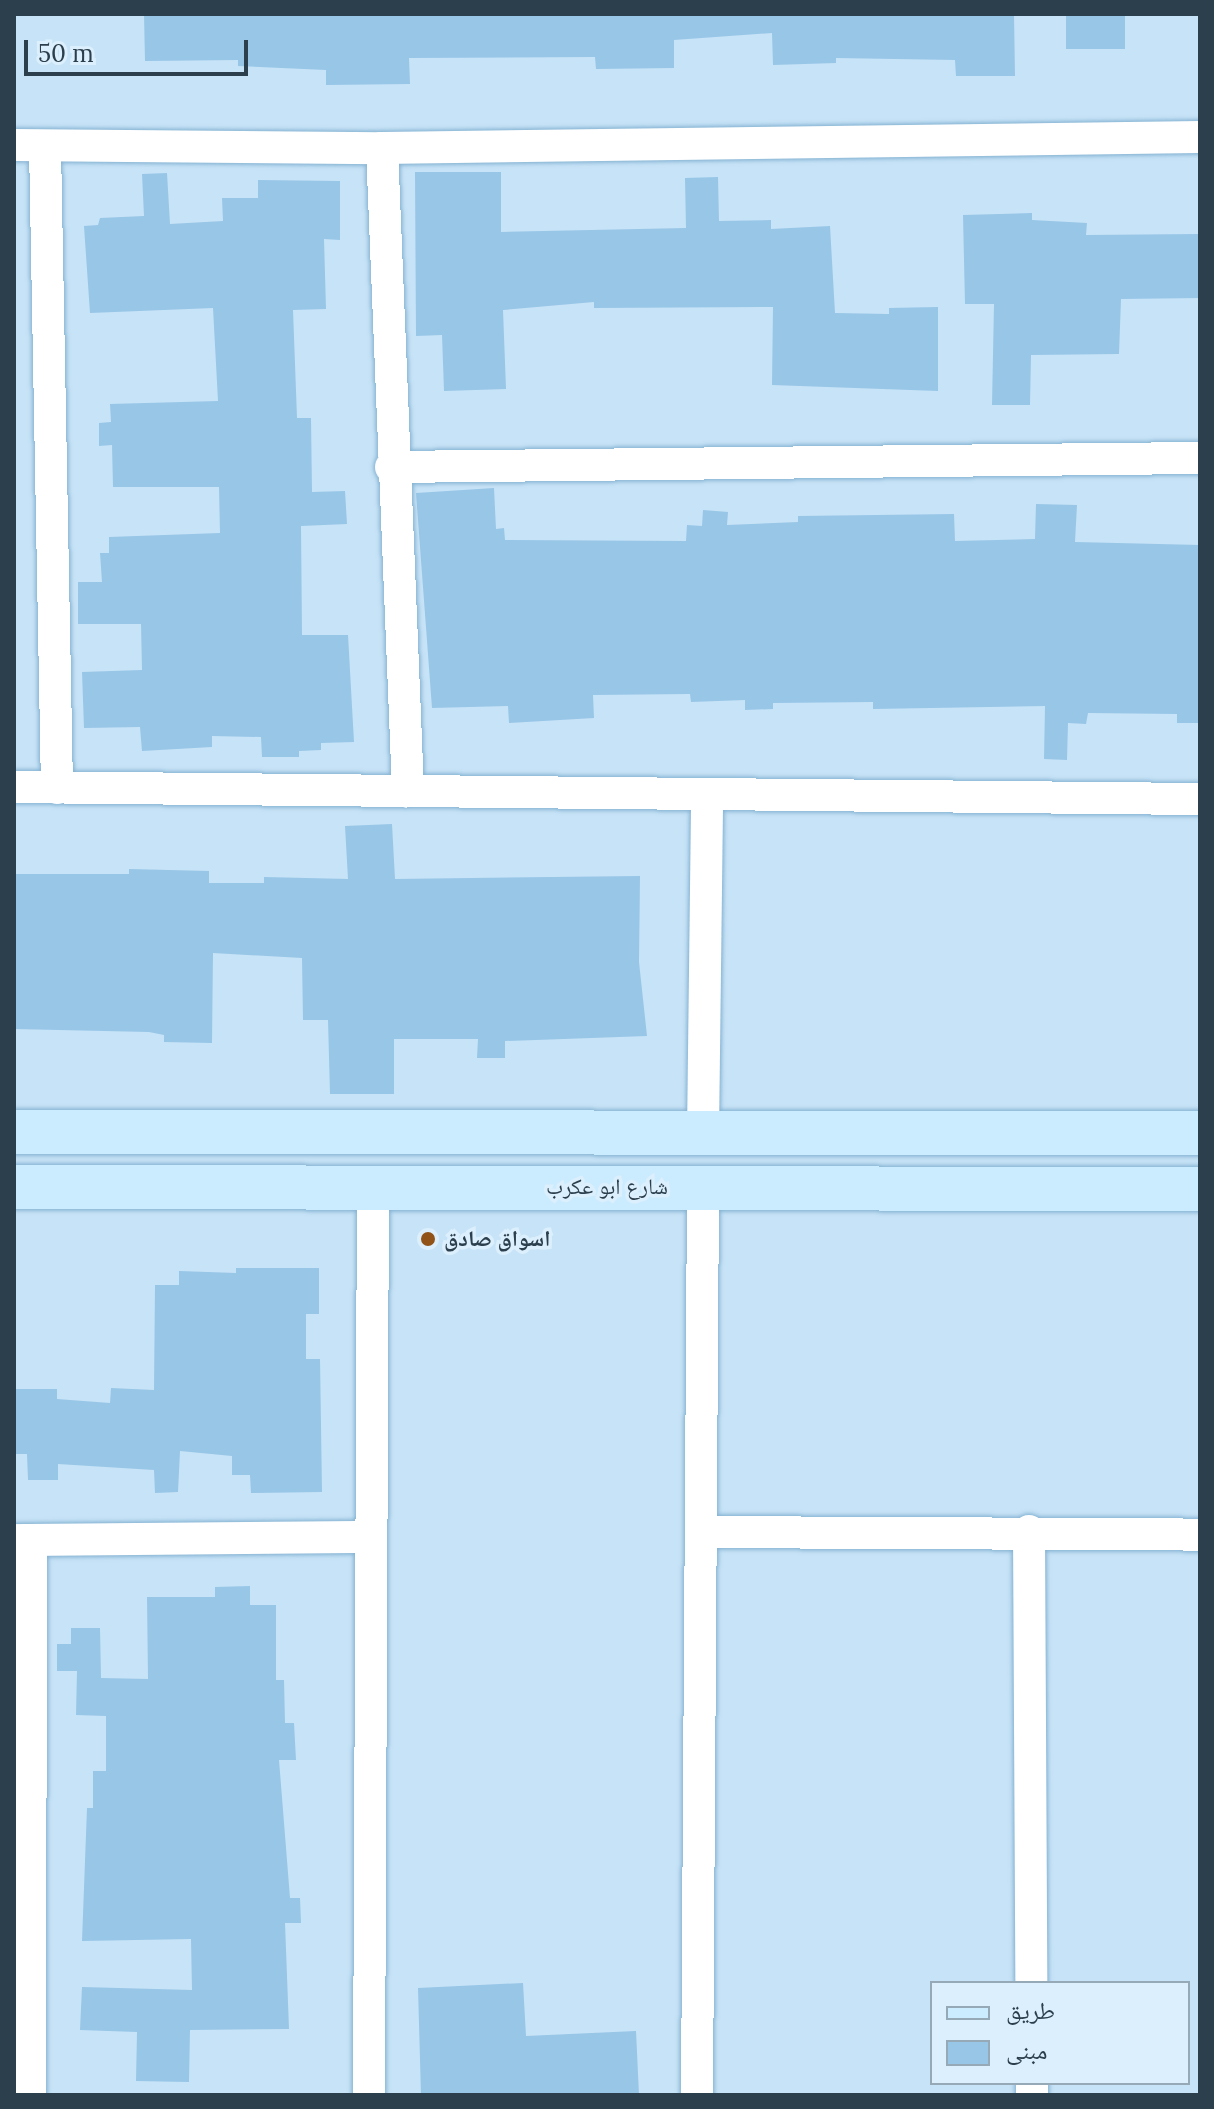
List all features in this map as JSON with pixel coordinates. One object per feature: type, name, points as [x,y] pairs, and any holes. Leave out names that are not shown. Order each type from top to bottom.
[{"type":"street","points":[[57,788],[30,146],[382,148],[1200,137]]},
{"type":"street","points":[[382,148],[391,467],[408,791]]},
{"type":"street","points":[[391,467],[1200,458]]},
{"type":"street","points":[[14,787],[1200,799]]},
{"type":"street","points":[[703,1134],[707,795]]},
{"type":"street","points":[[14,1132],[1200,1133]]},
{"type":"street","points":[[1026,1134],[1027,1188]]},
{"type":"street","name":"شارع ابو عكرب","points":[[14,1187],[1200,1189]]},
{"type":"street","points":[[369,2095],[368,1537],[373,1187]]},
{"type":"street","points":[[697,2095],[703,1187]]},
{"type":"street","points":[[703,1532],[1029,1531],[1200,1535]]},
{"type":"street","points":[[1029,1531],[1031,1981]]},
{"type":"street","points":[[30,2095],[23,1540],[368,1537]]},
{"type":"building","points":[[144,14],[1014,14],[1015,76],[956,76],[955,60],[836,58],[836,63],[773,65],[772,33],[674,40],[674,68],[596,69],[595,57],[409,58],[410,84],[326,85],[326,70],[238,66],[238,60],[145,61]]},
{"type":"building","points":[[1066,14],[1125,14],[1125,49],[1066,49]]},
{"type":"building","points":[[415,172],[501,172],[501,232],[686,228],[685,178],[718,177],[719,221],[771,220],[771,229],[830,226],[835,313],[889,314],[889,308],[938,307],[938,391],[772,385],[773,307],[594,308],[594,302],[503,310],[506,389],[444,391],[442,335],[416,336]]},
{"type":"building","points":[[167,173],[170,224],[223,221],[222,198],[258,198],[258,180],[340,181],[340,240],[324,239],[326,309],[293,310],[297,418],[311,418],[312,492],[345,491],[347,524],[301,526],[302,635],[348,635],[354,742],[321,743],[321,750],[299,751],[299,757],[262,757],[261,737],[212,736],[212,747],[142,751],[140,727],[84,728],[82,672],[142,670],[141,624],[78,624],[78,582],[102,582],[100,553],[109,553],[109,537],[220,533],[219,487],[113,487],[112,445],[99,446],[99,423],[111,422],[110,404],[218,401],[213,308],[90,313],[84,226],[98,225],[100,218],[144,216],[142,174]]},
{"type":"building","points":[[1032,213],[1032,220],[1087,223],[1086,235],[1200,234],[1200,298],[1121,299],[1119,354],[1031,355],[1030,405],[992,405],[994,304],[965,304],[963,215]]},
{"type":"building","points":[[494,488],[496,529],[504,528],[505,540],[686,541],[687,525],[702,526],[703,510],[728,512],[727,525],[798,522],[798,516],[954,514],[955,541],[1035,539],[1036,504],[1077,505],[1075,542],[1200,545],[1200,723],[1177,723],[1177,714],[1088,713],[1086,724],[1068,723],[1067,760],[1044,759],[1045,706],[873,709],[873,702],[773,703],[773,709],[745,710],[745,700],[691,702],[690,694],[593,695],[594,718],[509,723],[508,706],[432,708],[416,493]]},
{"type":"building","points":[[392,824],[395,879],[640,876],[639,962],[647,1036],[505,1041],[505,1058],[477,1058],[478,1039],[394,1039],[394,1094],[330,1094],[328,1020],[303,1020],[302,958],[213,953],[212,1043],[164,1042],[164,1035],[149,1032],[14,1029],[14,874],[129,874],[129,869],[209,871],[209,883],[264,883],[264,877],[348,879],[345,826]]},
{"type":"building","points":[[236,1268],[319,1268],[319,1314],[306,1314],[306,1359],[320,1359],[322,1492],[251,1493],[250,1475],[232,1475],[232,1456],[180,1451],[178,1492],[155,1493],[154,1470],[58,1464],[58,1480],[28,1480],[27,1454],[14,1454],[14,1389],[57,1389],[57,1399],[110,1403],[111,1388],[154,1390],[155,1285],[179,1285],[179,1271],[236,1273]]},
{"type":"building","points":[[250,1586],[250,1605],[276,1605],[276,1680],[284,1680],[285,1723],[294,1723],[296,1760],[279,1760],[290,1898],[300,1898],[301,1923],[285,1923],[289,2029],[190,2030],[189,2082],[136,2081],[137,2032],[80,2030],[82,1987],[192,1990],[191,1939],[82,1941],[87,1808],[93,1808],[93,1771],[106,1771],[106,1716],[76,1715],[77,1671],[57,1671],[57,1644],[71,1644],[71,1628],[100,1628],[101,1678],[148,1679],[147,1597],[215,1597],[215,1587]]},
{"type":"building","points":[[523,1983],[526,2036],[636,2031],[639,2095],[421,2095],[418,1988]]},
{"type":"place","name":"اسواق صادق","points":[[428,1239]]}]
